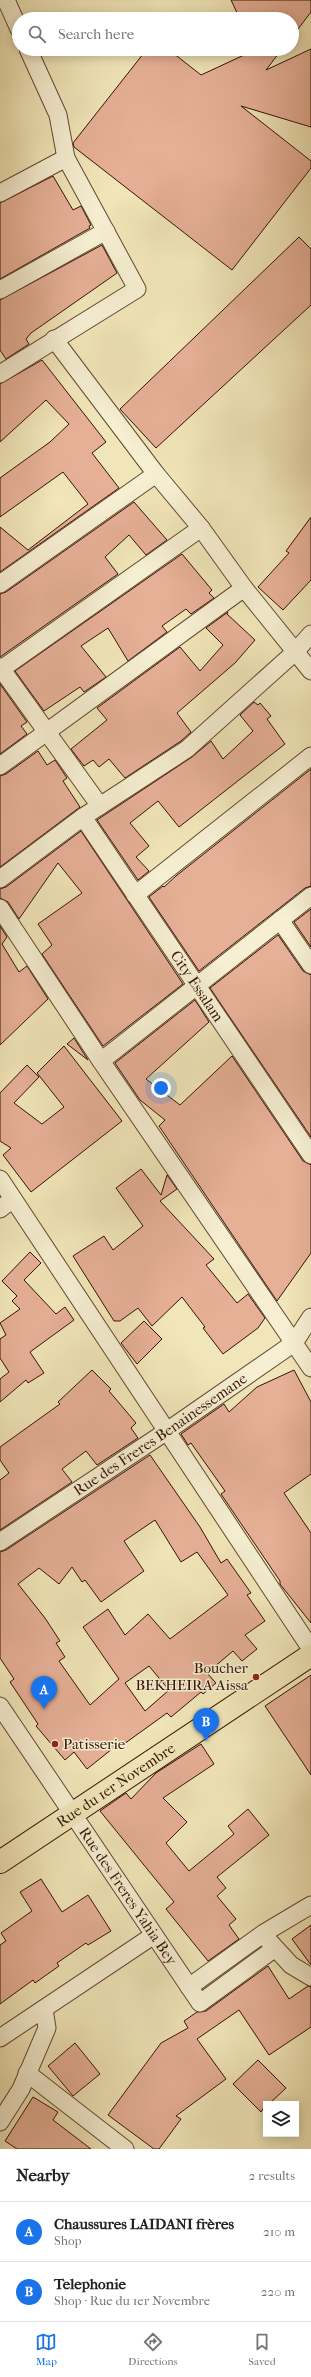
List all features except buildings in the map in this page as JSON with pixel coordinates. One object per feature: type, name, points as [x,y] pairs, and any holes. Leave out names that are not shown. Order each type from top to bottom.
[{"type":"main road","name":"Rue du 1er Novembre","points":[[0,1862],[311,1655]]},
{"type":"street","points":[[6,0],[12,13]]},
{"type":"street","points":[[0,374],[137,289],[66,158],[58,115],[31,56]]},
{"type":"street","points":[[0,193],[66,158]]},
{"type":"street","points":[[0,290],[106,232]]},
{"type":"street","points":[[54,340],[156,474],[200,528],[244,588],[311,671]]},
{"type":"street","points":[[0,584],[156,474]]},
{"type":"street","points":[[100,806],[0,669],[200,528]]},
{"type":"street","points":[[0,766],[46,734],[244,588]]},
{"type":"street","points":[[0,879],[83,817],[187,749],[295,652],[311,634]]},
{"type":"street","points":[[135,894],[311,756]]},
{"type":"street","name":"City Essalam","points":[[83,817],[196,987],[311,1155]]},
{"type":"street","points":[[101,1061],[311,896]]},
{"type":"street","points":[[0,908],[101,1061],[311,1368]]},
{"type":"street","points":[[280,920],[311,965]]},
{"type":"street","points":[[0,1179],[311,1649]]},
{"type":"street","points":[[0,1209],[13,1199]]},
{"type":"street","name":"Rue des Freres Benainessemane","points":[[0,1542],[167,1431],[294,1343],[311,1317]]},
{"type":"street","name":"Rue des Freres Yahia Bey","points":[[0,1706],[200,2003],[274,1949]]},
{"type":"street","points":[[189,1987],[264,1933],[311,1904]]},
{"type":"street","points":[[264,1933],[274,1949],[291,1966],[311,1977]]},
{"type":"street","points":[[0,2038],[154,1935]]},
{"type":"street","points":[[0,2122],[21,2089],[47,2028],[44,2009]]},
{"type":"street","points":[[28,2073],[125,2149]]},
{"type":"place","name":"Boucher BEKHEIRA Aissa","points":[[256,1677]]},
{"type":"place","name":"Chaussures LAIDANI frères","points":[[44,1709]]},
{"type":"place","name":"Telephonie","points":[[206,1741]]},
{"type":"place","name":"Patisserie","points":[[55,1744]]}]
